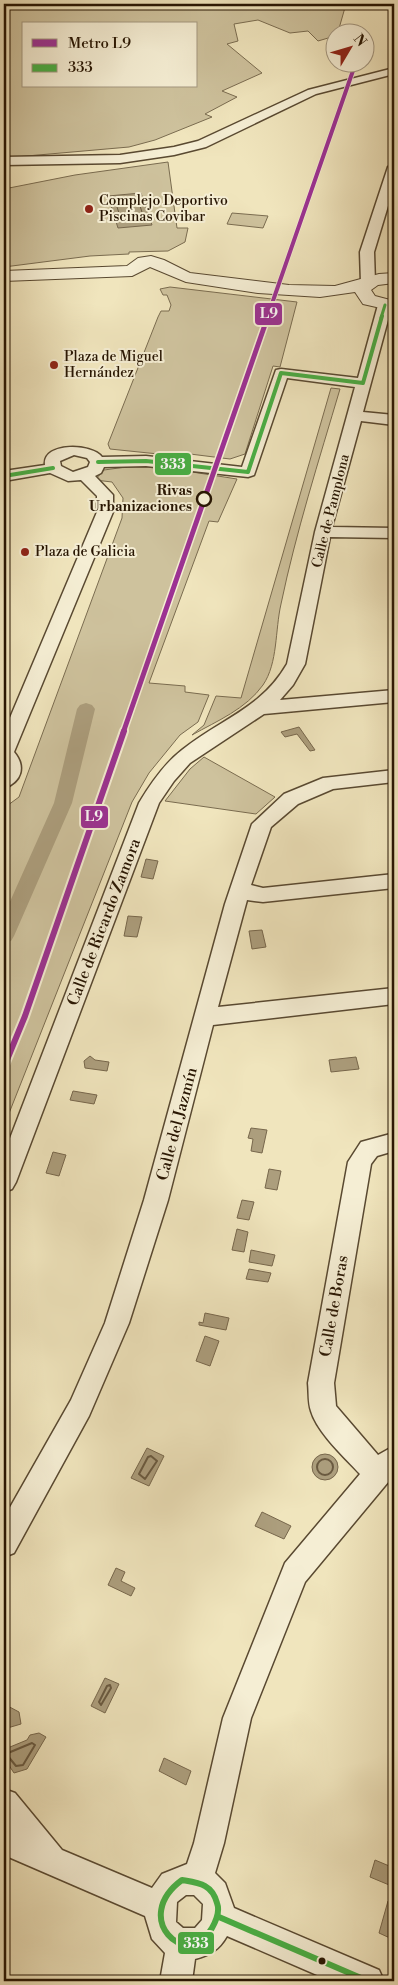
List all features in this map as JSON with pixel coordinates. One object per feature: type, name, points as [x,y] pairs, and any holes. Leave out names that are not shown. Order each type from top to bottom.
[{"type":"street","points":[[4,161],[140,158],[202,144],[312,92],[333,85],[358,81],[394,71]]},
{"type":"street","points":[[333,85],[359,92]]},
{"type":"street","name":"Calle de Pamplona","points":[[263,708],[288,681],[296,664],[323,532],[356,416],[363,383],[376,296],[367,275],[370,262],[367,252],[394,167]]},
{"type":"street","points":[[4,276],[132,271],[140,264],[148,262],[163,264],[159,278]]},
{"type":"street","points":[[370,262],[394,278]]},
{"type":"street","points":[[132,271],[132,275],[138,279],[159,278],[293,294],[376,296],[374,280],[394,278]]},
{"type":"street","points":[[98,462],[146,461],[248,472],[281,373],[363,383]]},
{"type":"street","points":[[356,416],[394,420]]},
{"type":"street","points":[[74,450],[93,455],[98,462],[95,470],[85,475],[70,476],[56,472],[51,464],[56,456],[74,450]]},
{"type":"street","points":[[4,476],[53,468]]},
{"type":"street","points":[[4,781],[12,774],[13,768],[12,762],[4,753],[106,512],[105,495],[85,475]]},
{"type":"street","points":[[323,532],[394,533]]},
{"type":"street","points":[[288,681],[298,697],[307,704]]},
{"type":"street","points":[[263,708],[394,696]]},
{"type":"street","name":"Calle de Ricardo Zamora","points":[[4,1182],[149,803],[165,776],[189,754],[263,708]]},
{"type":"street","name":"Calle del Jazmín","points":[[4,1544],[80,1408],[117,1322],[154,1208],[240,888],[262,824],[291,799],[330,782],[394,776]]},
{"type":"street","points":[[240,888],[248,893],[263,895],[394,881]]},
{"type":"street","points":[[204,1020],[220,1015],[394,996]]},
{"type":"street","name":"Calle de Boras","points":[[385,1466],[345,1439],[324,1410],[321,1383],[360,1162],[369,1149],[394,1142]]},
{"type":"street","points":[[197,1880],[209,1843],[237,1718],[295,1573],[385,1466]]},
{"type":"street","points":[[4,1804],[53,1862]]},
{"type":"street","points":[[4,1840],[160,1906]]},
{"type":"street","points":[[4,1853],[53,1862]]},
{"type":"street","points":[[182,1880],[197,1880],[211,1888],[218,1900],[219,1917],[213,1934],[200,1944],[182,1945],[169,1938],[161,1923],[160,1906],[167,1890],[182,1880]]},
{"type":"street","points":[[219,1917],[368,1981]]},
{"type":"street","points":[[176,1981],[182,1945]]},
{"type":"shaded area","points":[[4,4],[346,4],[341,22],[326,22],[326,39],[318,41],[308,31],[290,33],[258,20],[234,24],[238,41],[227,44],[262,73],[222,91],[237,97],[205,114],[212,117],[155,140],[129,147],[4,158]]},
{"type":"shaded area","name":"Complejo Deportivo Piscinas Covibar","points":[[168,162],[177,228],[188,228],[185,242],[168,251],[129,252],[129,254],[90,256],[4,267],[4,189],[75,175]]},
{"type":"shaded area","points":[[232,213],[268,216],[263,228],[227,224]]},
{"type":"shaded area","points":[[170,287],[297,302],[280,367],[273,366],[245,454],[230,459],[174,452],[168,455],[110,449],[108,444],[158,317],[161,311],[169,311],[171,305],[167,295],[163,295],[160,289]]},
{"type":"shaded area","points":[[331,388],[340,389],[308,496],[287,577],[279,614],[274,657],[268,676],[256,693],[240,708],[192,735],[204,725],[216,696],[241,698]]},
{"type":"shaded area","points":[[126,467],[160,467],[237,479],[218,522],[209,521],[149,683],[185,686],[185,692],[209,695],[198,722],[180,735],[149,773],[132,802],[4,1126],[4,808],[19,797],[122,518],[123,498],[112,482],[95,480],[104,470]]},
{"type":"shaded area","points":[[204,757],[275,797],[256,814],[165,801],[190,769]]},
{"type":"water","points":[[141,193],[152,225],[118,228],[108,196]]},
{"type":"water","points":[[299,727],[315,750],[310,751],[297,734],[285,737],[281,732]]},
{"type":"water","points":[[146,859],[158,861],[153,879],[141,877]]},
{"type":"water","points":[[128,916],[142,917],[137,937],[124,936]]},
{"type":"water","points":[[262,930],[266,947],[252,949],[249,931]]},
{"type":"water","points":[[90,1056],[95,1060],[109,1062],[107,1071],[85,1068],[84,1061]]},
{"type":"water","points":[[356,1057],[359,1069],[331,1072],[329,1060]]},
{"type":"water","points":[[73,1091],[97,1095],[94,1104],[70,1100]]},
{"type":"water","points":[[251,1128],[267,1130],[262,1153],[251,1151],[253,1139],[248,1138]]},
{"type":"water","points":[[53,1152],[66,1155],[59,1176],[46,1173]]},
{"type":"water","points":[[269,1169],[281,1171],[277,1190],[265,1188]]},
{"type":"water","points":[[242,1200],[254,1202],[249,1220],[237,1218]]},
{"type":"water","points":[[237,1229],[248,1232],[244,1252],[232,1250]]},
{"type":"water","points":[[251,1250],[275,1255],[272,1266],[249,1262]]},
{"type":"water","points":[[249,1269],[271,1273],[268,1282],[246,1279]]},
{"type":"water","points":[[205,1313],[229,1318],[226,1330],[199,1325],[199,1322],[203,1323]]},
{"type":"water","points":[[205,1336],[219,1341],[210,1366],[196,1361]]},
{"type":"water","points":[[147,1448],[164,1456],[149,1486],[131,1478]]},
{"type":"water","points":[[325,1454],[334,1458],[338,1467],[334,1476],[325,1480],[316,1476],[312,1467],[316,1458]]},
{"type":"water","points":[[262,1512],[291,1526],[284,1539],[255,1526]]},
{"type":"water","points":[[116,1568],[125,1572],[121,1581],[135,1588],[131,1596],[108,1585]]},
{"type":"water","points":[[105,1678],[119,1684],[105,1713],[91,1706]]},
{"type":"water","points":[[4,1704],[19,1712],[21,1724],[4,1729]]},
{"type":"water","points":[[39,1733],[46,1737],[27,1769],[14,1773],[4,1758],[4,1743],[10,1747],[27,1740],[30,1735]]},
{"type":"water","points":[[164,1758],[191,1771],[186,1785],[159,1771]]},
{"type":"water","points":[[375,1860],[394,1868],[394,1887],[370,1877]]},
{"type":"water","points":[[388,1901],[394,1904],[392,1939],[379,1933]]},
{"type":"waterway","points":[[4,936],[63,803],[86,709]]},
{"type":"metro line","name":"L9","points":[[4,1067],[25,1016],[353,72]]},
{"type":"transit line","name":"333","points":[[363,383],[385,305]]},
{"type":"transit line","name":"333","points":[[248,472],[281,373],[363,383]]},
{"type":"transit line","name":"333","points":[[98,462],[146,461],[248,472]]},
{"type":"transit line","name":"333","points":[[4,476],[53,468]]},
{"type":"transit line","name":"333","points":[[182,1880],[203,1883],[215,1893],[218,1906],[216,1921],[208,1934],[197,1943],[184,1945],[169,1937],[163,1930],[159,1914],[164,1898],[182,1880]]},
{"type":"transit line","name":"333","points":[[219,1917],[368,1981]]},
{"type":"place","name":"Complejo Deportivo Piscinas Covibar","points":[[89,209]]},
{"type":"place","name":"Plaza de Miguel Hernández","points":[[54,365]]},
{"type":"place","name":"Rivas Urbanizaciones","points":[[204,499]]},
{"type":"place","name":"Plaza de Galicia","points":[[25,552]]}]
